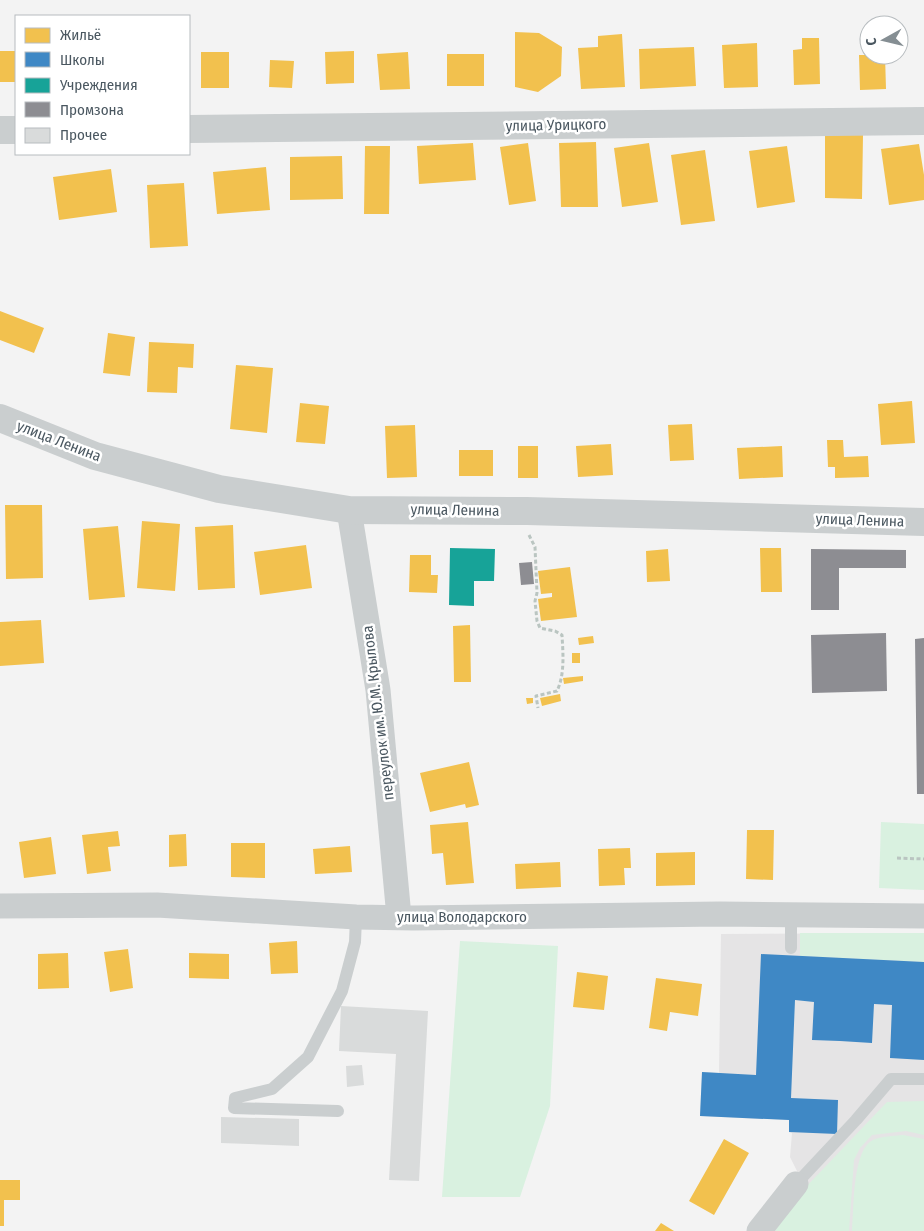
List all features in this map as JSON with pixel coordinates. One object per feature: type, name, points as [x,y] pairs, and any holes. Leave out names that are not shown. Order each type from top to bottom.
[{"type":"street","name":"улица Урицкого","points":[[190,128],[924,121]]},
{"type":"street","points":[[0,130],[15,130]]},
{"type":"street","name":"улица Ленина","points":[[0,418],[95,456],[219,489],[349,510],[527,511],[924,522]]},
{"type":"street","name":"переулок им. Ю.М. Крылова","points":[[349,510],[378,690],[399,917]]},
{"type":"street","name":"улица Володарского","points":[[0,906],[157,906],[399,917],[924,916]]},
{"type":"street","points":[[759,1231],[796,1184]]},
{"type":"lane","points":[[791,915],[791,948]]},
{"type":"lane","points":[[338,1111],[234,1108],[235,1098],[272,1089],[308,1057],[342,991],[356,942],[356,916]]},
{"type":"lane","points":[[796,1184],[856,1120],[891,1079],[924,1079]]},
{"type":"path","points":[[526,530],[535,547],[537,621],[540,628],[555,630],[562,635],[561,684],[557,691],[536,696],[538,708]]},
{"type":"path","points":[[897,858],[924,860]]},
{"type":"shaded area","points":[[924,933],[924,1231],[775,1231],[801,1179],[790,1157],[792,1133],[789,1132],[789,1120],[700,1116],[702,1072],[719,1073],[721,934]]},
{"type":"green space","points":[[881,822],[924,824],[924,890],[879,888]]},
{"type":"green space","points":[[800,933],[924,933],[924,962],[800,956]]},
{"type":"green space","points":[[460,941],[558,946],[550,1106],[520,1197],[442,1197]]},
{"type":"green space","points":[[924,1101],[924,1135],[906,1131],[872,1135],[860,1148],[854,1160],[849,1231],[775,1231],[804,1189],[887,1102]]},
{"type":"green space","points":[[903,1135],[924,1139],[924,1231],[852,1231],[855,1181],[861,1155],[866,1146],[873,1140]]},
{"type":"building: Жильё","points":[[515,32],[539,33],[562,47],[561,76],[538,92],[515,87]]},
{"type":"building: Жильё","points":[[622,34],[625,87],[581,89],[578,48],[598,47],[598,36]]},
{"type":"building: Жильё","points":[[802,38],[819,38],[820,84],[794,85],[793,50],[802,49]]},
{"type":"building: Жильё","points":[[757,43],[758,87],[724,88],[722,45]]},
{"type":"building: Жильё","points":[[694,47],[696,86],[640,89],[639,49]]},
{"type":"building: Жильё","points":[[0,51],[15,51],[15,82],[0,82]]},
{"type":"building: Жильё","points":[[354,51],[354,83],[326,84],[325,52]]},
{"type":"building: Жильё","points":[[201,52],[229,52],[229,88],[201,88]]},
{"type":"building: Жильё","points":[[408,52],[410,89],[380,90],[377,54]]},
{"type":"building: Жильё","points":[[447,54],[484,54],[484,86],[447,86]]},
{"type":"building: Жильё","points":[[270,60],[294,61],[292,88],[269,87]]},
{"type":"building: Жильё","points":[[859,65],[885,65],[886,89],[860,90]]},
{"type":"building: Жильё","points":[[825,135],[863,135],[862,199],[825,198]]},
{"type":"building: Жильё","points":[[596,142],[598,207],[561,207],[559,143]]},
{"type":"building: Жильё","points":[[473,143],[476,180],[419,184],[417,146]]},
{"type":"building: Жильё","points":[[528,143],[536,201],[509,205],[500,147]]},
{"type":"building: Жильё","points":[[649,143],[658,202],[622,207],[614,148]]},
{"type":"building: Жильё","points":[[919,144],[924,175],[924,200],[889,205],[881,149]]},
{"type":"building: Жильё","points":[[365,146],[390,146],[389,214],[364,214]]},
{"type":"building: Жильё","points":[[787,146],[795,202],[757,208],[749,151]]},
{"type":"building: Жильё","points":[[705,150],[715,221],[681,225],[671,155]]},
{"type":"building: Жильё","points":[[342,156],[343,199],[290,200],[290,157]]},
{"type":"building: Жильё","points":[[266,167],[270,210],[217,214],[213,172]]},
{"type":"building: Жильё","points":[[111,169],[117,212],[59,220],[53,177]]},
{"type":"building: Жильё","points":[[184,183],[188,246],[150,248],[147,185]]},
{"type":"building: Жильё","points":[[0,311],[44,328],[34,353],[0,340]]},
{"type":"building: Жильё","points":[[108,333],[135,337],[130,376],[103,373]]},
{"type":"building: Жильё","points":[[149,342],[194,344],[193,368],[178,367],[177,393],[147,392]]},
{"type":"building: Жильё","points":[[236,365],[273,368],[267,433],[230,429]]},
{"type":"building: Жильё","points":[[912,401],[915,443],[881,445],[878,404]]},
{"type":"building: Жильё","points":[[300,403],[329,406],[325,444],[296,442]]},
{"type":"building: Жильё","points":[[692,424],[694,460],[670,461],[668,425]]},
{"type":"building: Жильё","points":[[415,425],[417,477],[387,478],[385,426]]},
{"type":"building: Жильё","points":[[827,440],[843,440],[844,457],[868,456],[869,477],[835,478],[835,467],[828,467]]},
{"type":"building: Жильё","points":[[611,444],[613,475],[578,477],[576,446]]},
{"type":"building: Жильё","points":[[518,446],[538,446],[538,478],[518,478]]},
{"type":"building: Жильё","points":[[782,446],[783,477],[739,479],[737,448]]},
{"type":"building: Жильё","points":[[459,450],[493,450],[493,476],[459,476]]},
{"type":"building: Жильё","points":[[5,505],[42,505],[43,578],[6,579]]},
{"type":"building: Жильё","points":[[142,521],[180,524],[175,591],[137,588]]},
{"type":"building: Жильё","points":[[233,525],[235,588],[198,590],[195,527]]},
{"type":"building: Жильё","points":[[118,526],[125,597],[89,600],[83,529]]},
{"type":"building: Жильё","points":[[306,545],[312,588],[260,595],[254,552]]},
{"type":"building: Жильё","points":[[760,548],[781,548],[782,592],[761,592]]},
{"type":"building: Жильё","points":[[668,549],[670,581],[647,582],[646,551]]},
{"type":"building: Жильё","points":[[410,555],[431,555],[431,575],[438,575],[437,593],[409,592]]},
{"type":"building: Жильё","points":[[570,567],[577,617],[541,621],[538,599],[552,597],[552,593],[541,594],[538,571]]},
{"type":"building: Жильё","points":[[41,620],[44,663],[0,666],[0,622]]},
{"type":"building: Жильё","points":[[470,625],[471,682],[454,682],[453,626]]},
{"type":"building: Жильё","points":[[593,636],[594,643],[579,645],[578,638]]},
{"type":"building: Жильё","points":[[572,653],[580,653],[580,663],[572,663]]},
{"type":"building: Жильё","points":[[583,676],[583,681],[564,684],[563,678]]},
{"type":"building: Жильё","points":[[560,694],[561,701],[542,706],[540,698]]},
{"type":"building: Жильё","points":[[526,698],[533,698],[533,703],[527,704]]},
{"type":"building: Жильё","points":[[469,762],[479,805],[466,808],[465,804],[430,812],[420,773]]},
{"type":"building: Жильё","points":[[468,822],[474,883],[446,885],[443,853],[432,854],[430,825]]},
{"type":"building: Жильё","points":[[747,830],[774,830],[773,880],[746,879]]},
{"type":"building: Жильё","points":[[118,831],[120,846],[108,847],[111,871],[87,874],[82,835]]},
{"type":"building: Жильё","points":[[186,834],[187,866],[169,867],[169,835]]},
{"type":"building: Жильё","points":[[51,837],[56,874],[24,878],[19,842]]},
{"type":"building: Жильё","points":[[231,843],[265,843],[265,878],[231,877]]},
{"type":"building: Жильё","points":[[350,846],[352,872],[315,874],[313,849]]},
{"type":"building: Жильё","points":[[630,848],[631,868],[624,868],[625,885],[599,886],[598,849]]},
{"type":"building: Жильё","points":[[695,852],[695,885],[656,886],[656,853]]},
{"type":"building: Жильё","points":[[560,862],[561,887],[516,889],[515,864]]},
{"type":"building: Жильё","points":[[297,941],[298,973],[271,974],[269,943]]},
{"type":"building: Жильё","points":[[128,949],[133,988],[110,992],[104,952]]},
{"type":"building: Жильё","points":[[68,953],[69,988],[38,989],[38,954]]},
{"type":"building: Жильё","points":[[189,953],[229,954],[229,979],[189,978]]},
{"type":"building: Жильё","points":[[577,972],[608,976],[604,1010],[573,1007]]},
{"type":"building: Жильё","points":[[656,978],[702,984],[698,1016],[670,1012],[667,1031],[649,1028]]},
{"type":"building: Жильё","points":[[724,1139],[749,1153],[714,1215],[689,1201]]},
{"type":"building: Жильё","points":[[0,1180],[20,1180],[20,1200],[4,1200],[4,1226],[0,1226]]},
{"type":"building: Жильё","points":[[661,1223],[674,1231],[655,1231]]},
{"type":"building: Школы","points":[[761,954],[924,962],[924,1060],[890,1058],[892,1005],[874,1004],[872,1043],[812,1040],[814,1002],[795,1000],[791,1098],[838,1100],[837,1134],[789,1132],[789,1120],[700,1116],[702,1072],[756,1075]]},
{"type":"building: Учреждения","points":[[450,548],[495,549],[494,581],[474,581],[474,606],[449,605]]},
{"type":"building: Промзона","points":[[811,549],[906,550],[906,568],[839,568],[839,610],[811,610]]},
{"type":"building: Промзона","points":[[532,562],[534,584],[521,585],[519,563]]},
{"type":"building: Промзона","points":[[886,633],[887,691],[812,693],[811,635]]},
{"type":"building: Промзона","points":[[924,638],[924,794],[917,794],[915,639]]},
{"type":"building: Прочее","points":[[341,1006],[428,1011],[419,1181],[389,1180],[396,1054],[339,1051]]},
{"type":"building: Прочее","points":[[362,1065],[364,1085],[347,1087],[346,1066]]},
{"type":"building: Прочее","points":[[221,1117],[299,1119],[299,1146],[221,1143]]}]
